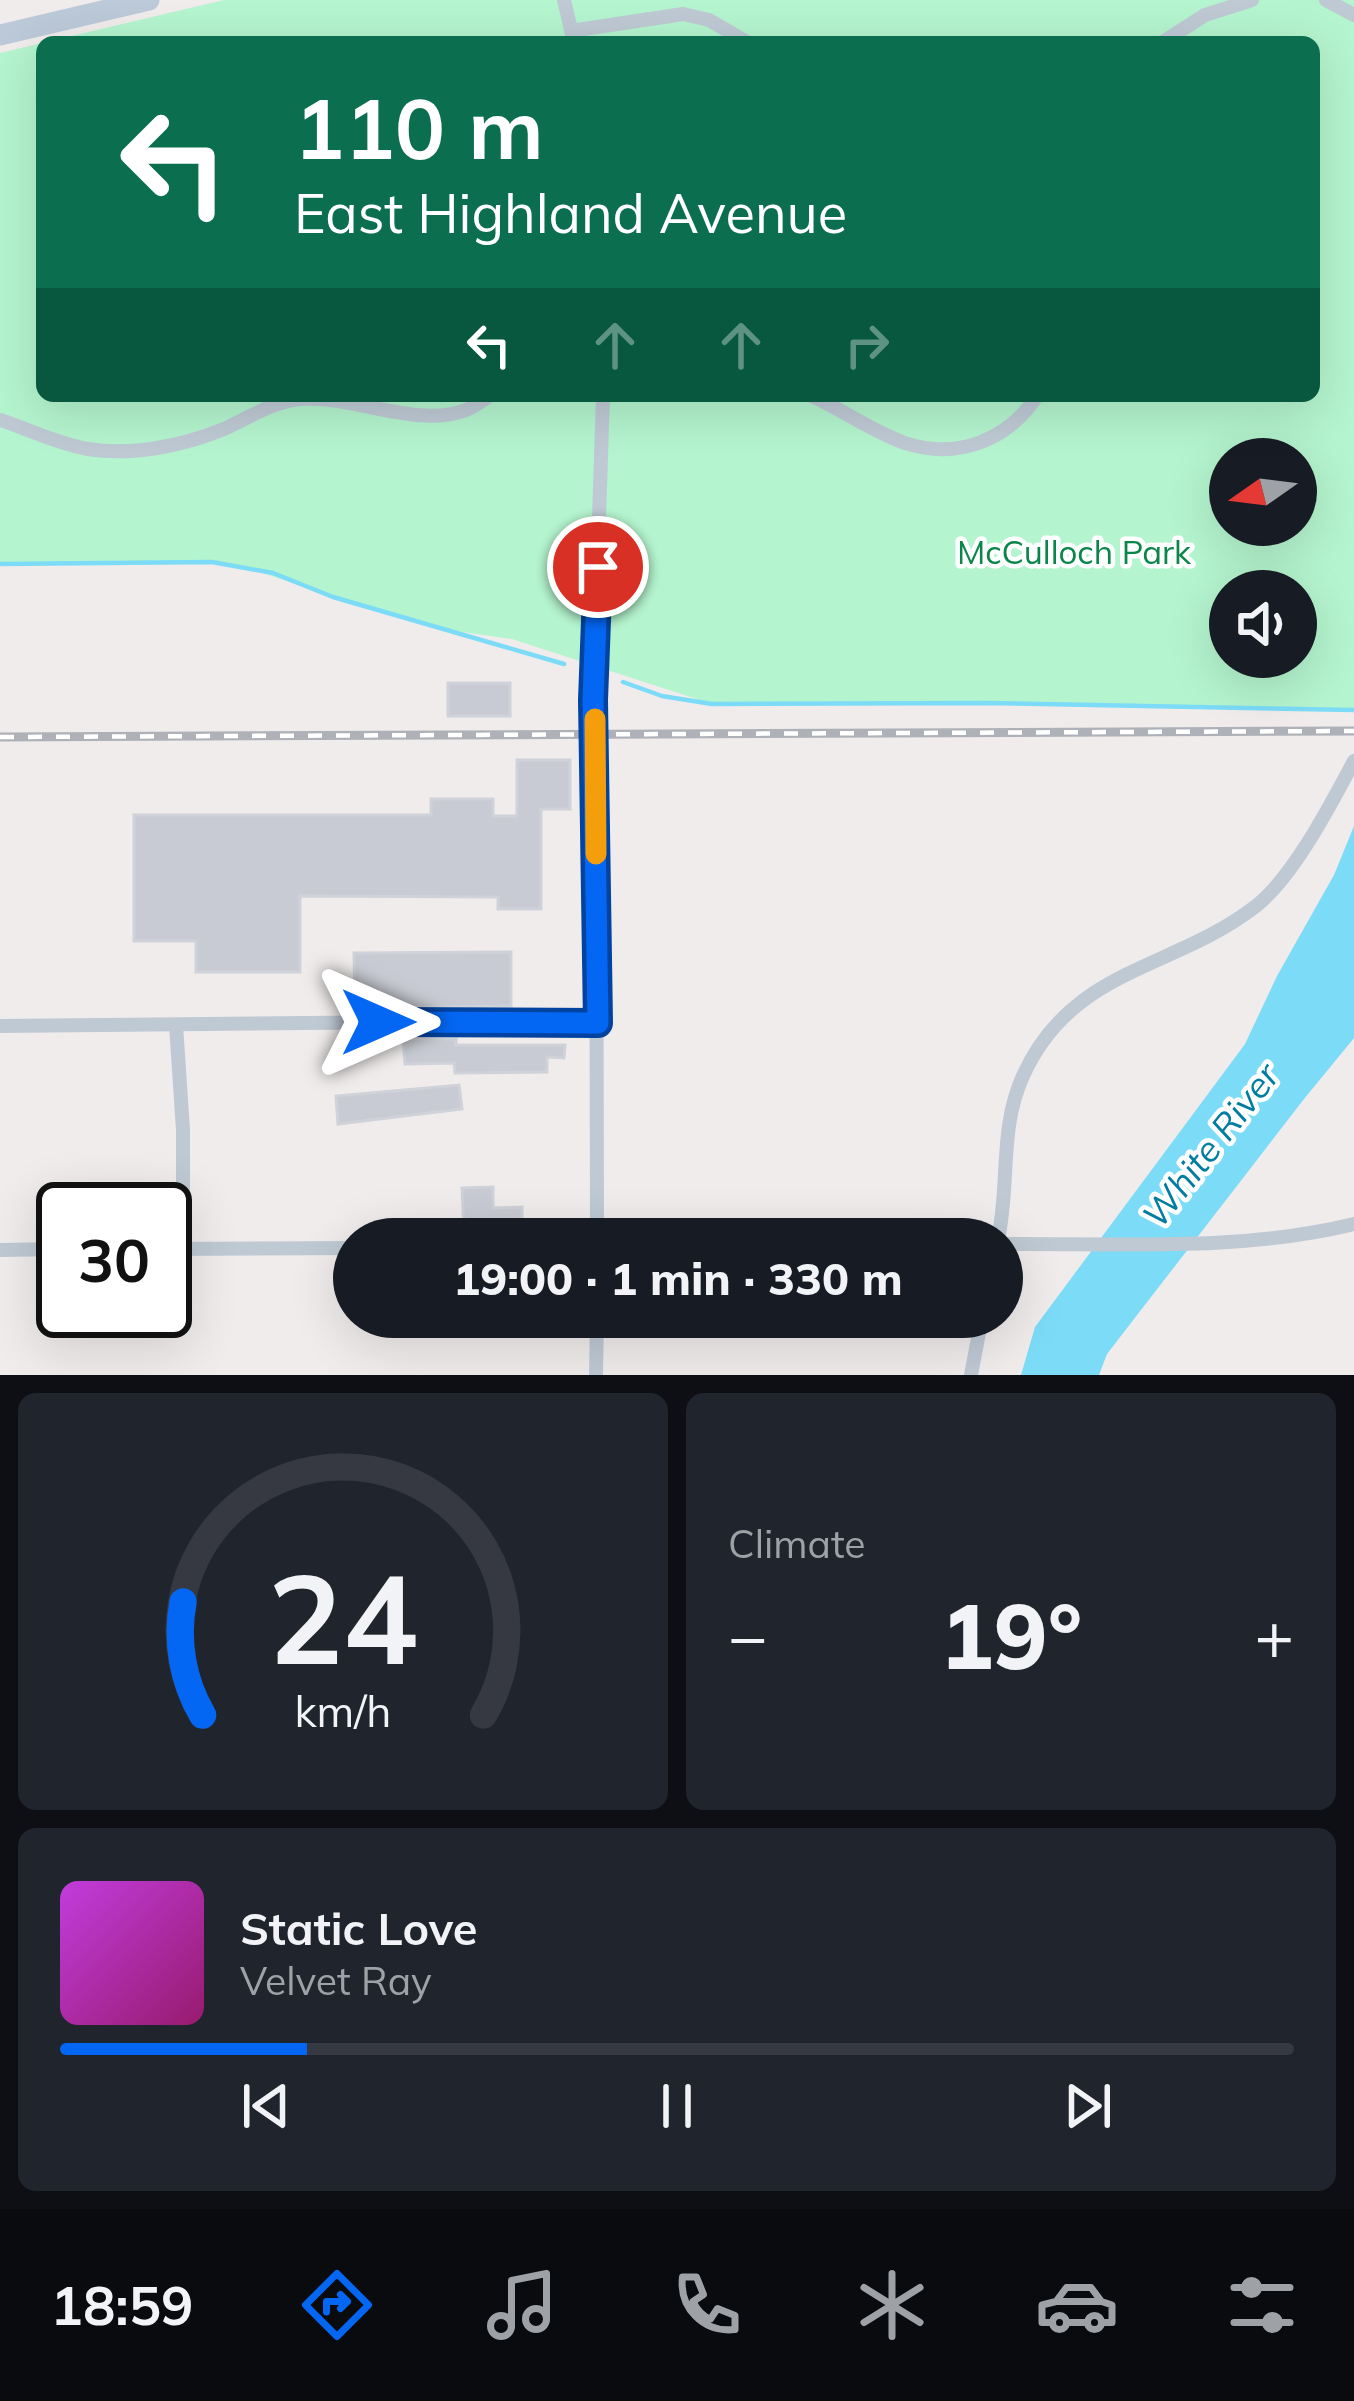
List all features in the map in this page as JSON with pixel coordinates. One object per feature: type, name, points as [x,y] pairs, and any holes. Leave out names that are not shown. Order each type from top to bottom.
[{"type":"main road","points":[[0,35],[149,0]]},
{"type":"street","points":[[564,0],[573,36],[683,14],[709,20],[736,36]]},
{"type":"street","points":[[1171,36],[1205,15],[1252,0]]},
{"type":"street","points":[[1326,0],[1354,15]]},
{"type":"street","points":[[0,420],[90,449],[130,450],[185,442],[285,402]]},
{"type":"street","points":[[347,402],[427,415],[470,409],[480,402]]},
{"type":"street","points":[[597,1218],[593,700],[604,402]]},
{"type":"street","points":[[824,402],[895,439],[943,449],[970,446],[997,435],[1033,402]]},
{"type":"street","points":[[1002,1218],[1009,1117],[1024,1072],[1049,1032],[1098,989],[1228,924],[1270,894],[1354,761]]},
{"type":"street","points":[[0,1026],[598,1023]]},
{"type":"street","points":[[176,1025],[183,1182]]},
{"type":"street","points":[[1023,1243],[1226,1243],[1354,1224]]},
{"type":"street","points":[[192,1249],[333,1248]]},
{"type":"street","points":[[0,1250],[36,1249]]},
{"type":"street","points":[[596,1375],[597,1338]]},
{"type":"street","points":[[971,1375],[978,1338]]},
{"type":"green space","name":"McCulloch Park","points":[[224,0],[1354,0],[1354,710],[712,704],[512,639],[455,631],[251,569],[211,562],[0,564],[0,53],[36,44],[36,402],[1320,402],[1320,36],[71,36]]},
{"type":"water","name":"White River","points":[[1354,826],[1354,1038],[1107,1354],[1099,1375],[1021,1375],[1035,1327],[1245,1044],[1334,875]]},
{"type":"building","points":[[448,683],[510,683],[510,716],[448,716]]},
{"type":"building","points":[[517,760],[570,760],[570,809],[541,809],[541,909],[498,909],[498,897],[300,896],[300,972],[196,972],[196,941],[134,941],[134,815],[431,815],[431,799],[493,799],[493,816],[517,816]]},
{"type":"building","points":[[511,952],[511,1006],[355,1008],[354,953]]},
{"type":"building","points":[[403,1039],[456,1039],[456,1045],[565,1045],[564,1058],[547,1057],[547,1072],[455,1073],[454,1063],[405,1064]]},
{"type":"building","points":[[459,1085],[462,1109],[338,1124],[336,1096]]},
{"type":"building","points":[[493,1187],[493,1208],[522,1207],[522,1218],[463,1218],[462,1188]]},
{"type":"waterway","points":[[0,564],[212,562],[273,573],[333,597],[564,664]]},
{"type":"waterway","points":[[623,682],[662,696],[712,704],[1354,710]]},
{"type":"railway","points":[[0,737],[1354,731]]},
{"type":"slow traffic","points":[[595,719],[596,854]]},
{"type":"route","points":[[378,1022],[598,1023],[593,700],[598,567]]}]
